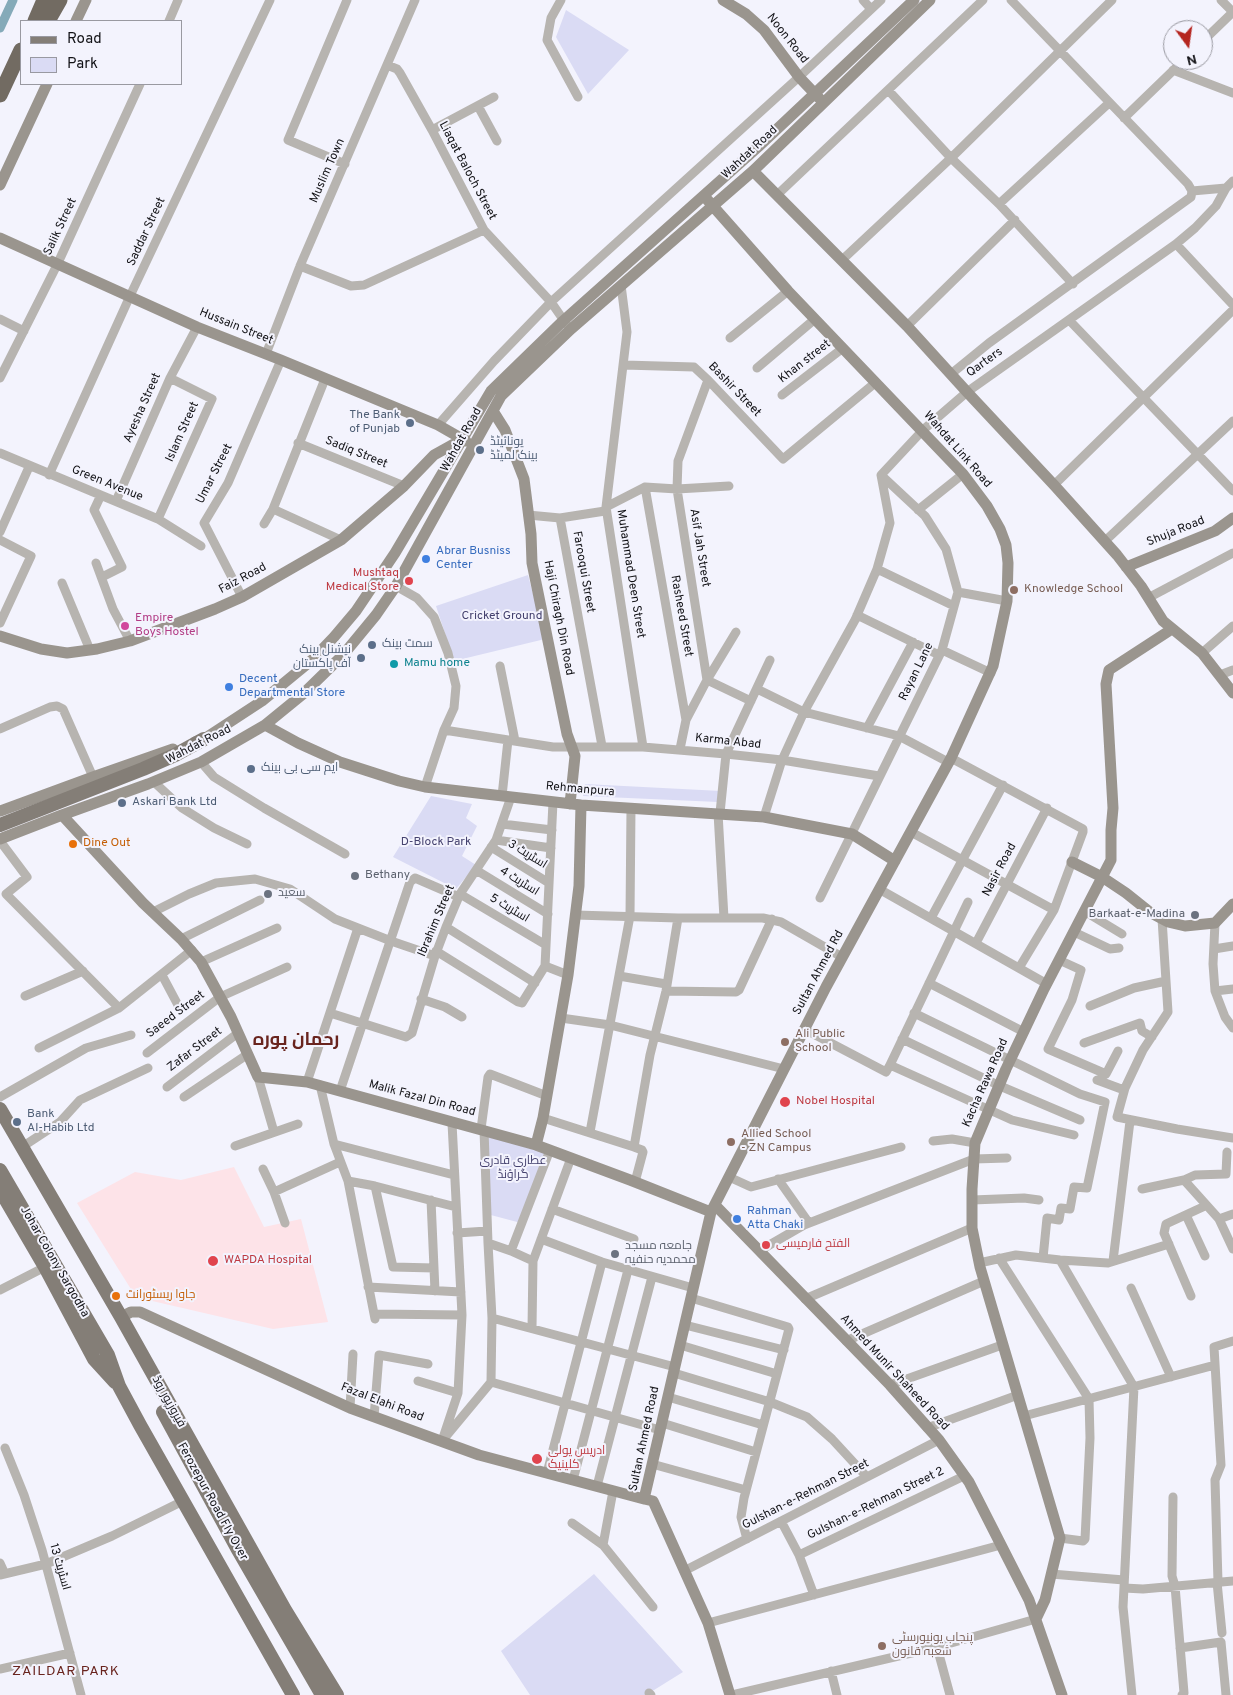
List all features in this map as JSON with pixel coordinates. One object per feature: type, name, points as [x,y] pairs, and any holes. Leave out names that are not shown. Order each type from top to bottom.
[{"type":"highway","points":[[34,20],[44,0]]},
{"type":"highway","points":[[49,20],[60,0]]},
{"type":"highway","points":[[3,89],[20,52]]},
{"type":"highway","points":[[3,89],[20,64]]},
{"type":"main road","points":[[0,825],[126,776],[175,755],[204,738]]},
{"type":"main road","name":"فیروزپور روڈ","points":[[0,1109],[121,1317],[285,1610],[337,1695]]},
{"type":"main road","name":"Ferozepur Road Fly Over","points":[[0,1125],[107,1306],[224,1524],[322,1695]]},
{"type":"main road","name":"Johar Colony Sargodha","points":[[0,1170],[108,1355],[119,1386]]},
{"type":"main road","points":[[0,1190],[94,1359],[119,1386],[291,1694]]},
{"type":"street","points":[[76,20],[86,0]]},
{"type":"street","points":[[168,20],[178,0]]},
{"type":"street","name":"Saddar Street","points":[[49,475],[130,296],[270,0]]},
{"type":"street","points":[[345,164],[288,140],[347,0]]},
{"type":"street","name":"Muslim Town","points":[[266,354],[300,266],[415,0]]},
{"type":"street","points":[[560,0],[551,18],[547,40],[578,97]]},
{"type":"street","name":"Noon Road","points":[[723,0],[756,21],[799,77],[819,98]]},
{"type":"street","points":[[863,0],[871,9]]},
{"type":"street","points":[[438,426],[494,361],[551,302],[881,0]]},
{"type":"street","name":"Wahdat Road","points":[[0,840],[62,815],[154,782],[201,762],[265,725],[303,694],[343,655],[376,615],[396,586],[501,396],[567,325],[621,285],[753,171],[819,98],[914,0]]},
{"type":"street","name":"Wahdat Road","points":[[0,812],[204,738],[262,701],[312,660],[356,611],[395,553],[492,391],[567,325],[704,196],[930,0]]},
{"type":"street","points":[[777,195],[983,0]]},
{"type":"street","points":[[951,374],[988,343],[1073,284],[1191,197],[1192,191],[1188,184],[1011,0]]},
{"type":"street","points":[[842,260],[951,158],[1112,0]]},
{"type":"street","points":[[1213,31],[1233,12],[1221,0]]},
{"type":"street","name":"Liaqat Baloch Street","points":[[387,65],[397,69],[400,73],[484,230],[551,302],[567,325]]},
{"type":"street","points":[[1124,118],[1173,70],[1233,93]]},
{"type":"street","points":[[0,185],[47,85]]},
{"type":"street","name":"Salik Street","points":[[0,378],[57,265],[140,85]]},
{"type":"street","points":[[888,90],[951,158],[1015,220],[1073,284]]},
{"type":"street","points":[[432,130],[494,97]]},
{"type":"street","points":[[999,204],[1109,103]]},
{"type":"street","points":[[478,106],[496,141]]},
{"type":"street","name":"Qarters","points":[[753,171],[907,326],[967,392],[1176,244],[1208,216],[1226,188],[1233,181]]},
{"type":"street","points":[[1192,191],[1226,188]]},
{"type":"street","name":"Wahdat Link Road","points":[[704,196],[788,291],[875,383],[923,430],[963,474],[987,506],[1000,529],[1006,545],[1008,563],[1007,601],[991,672],[950,760],[895,861]]},
{"type":"street","points":[[907,326],[1015,220]]},
{"type":"street","points":[[300,266],[351,286],[364,286],[484,230]]},
{"type":"street","name":"Hussain Street","points":[[0,238],[197,327],[438,426],[474,445]]},
{"type":"street","points":[[1176,244],[1233,305]]},
{"type":"street","name":"Muhammad Deen Street","points":[[621,285],[628,332],[606,507],[643,747]]},
{"type":"street","points":[[730,338],[788,291]]},
{"type":"street","points":[[1054,485],[1233,310]]},
{"type":"street","points":[[0,319],[24,331]]},
{"type":"street","points":[[757,368],[815,319]]},
{"type":"street","points":[[1068,320],[1233,491]]},
{"type":"street","name":"Ayesha Street","points":[[116,501],[170,378],[197,327]]},
{"type":"street","name":"Khan street","points":[[782,395],[842,348]]},
{"type":"street","name":"Umar Street","points":[[242,597],[204,523],[228,483],[281,360]]},
{"type":"street","name":"Bashir Street","points":[[624,365],[694,367],[784,459],[875,383]]},
{"type":"street","name":"Islam Street","points":[[158,519],[212,399],[170,378]]},
{"type":"street","points":[[264,524],[273,509],[325,379]]},
{"type":"street","name":"Asif Jah Street","points":[[707,680],[677,489],[678,461],[708,380]]},
{"type":"street","points":[[881,475],[923,430],[967,392],[1105,541],[1126,566],[1163,621],[1202,653],[1233,693]]},
{"type":"street","name":"Haji Chiragh Din Road","points":[[493,411],[505,430],[524,479],[532,563],[566,734],[575,756],[579,886],[561,1018],[543,1118],[536,1145]]},
{"type":"street","points":[[1105,541],[1233,421]]},
{"type":"street","name":"Faiz Road","points":[[0,636],[41,649],[67,653],[90,650],[130,640],[215,609],[242,597],[342,540],[404,486],[434,455],[462,440]]},
{"type":"street","name":"Sadiq Street","points":[[298,444],[404,486]]},
{"type":"street","name":"Green Avenue","points":[[0,453],[29,467],[158,519],[200,546]]},
{"type":"street","points":[[0,532],[29,467]]},
{"type":"street","points":[[918,510],[963,474]]},
{"type":"street","points":[[881,475],[925,516],[946,549],[958,592],[1007,601]]},
{"type":"street","points":[[764,817],[782,760],[804,712],[857,615],[877,569],[890,523],[881,475]]},
{"type":"street","points":[[645,487],[677,489],[730,486]]},
{"type":"street","name":"Farooqui Street","points":[[602,746],[560,518],[605,511],[606,507],[645,487]]},
{"type":"street","name":"Rasheed Street","points":[[645,487],[686,720],[680,749]]},
{"type":"street","points":[[101,495],[94,510],[122,567],[102,576]]},
{"type":"street","points":[[273,509],[342,540]]},
{"type":"street","points":[[528,514],[560,518]]},
{"type":"street","name":"Shuja Road","points":[[1126,566],[1215,531],[1233,518]]},
{"type":"street","points":[[0,540],[31,556],[0,623]]},
{"type":"street","points":[[1148,598],[1233,553]]},
{"type":"street","points":[[96,563],[113,610],[130,640]]},
{"type":"street","points":[[877,569],[954,606]]},
{"type":"street","points":[[62,583],[90,650]]},
{"type":"street","points":[[396,586],[416,598],[434,617],[448,653],[456,686],[454,708],[444,730],[426,787]]},
{"type":"street","name":"Rayan Lane","points":[[820,898],[941,653],[958,592]]},
{"type":"street","points":[[857,615],[913,642],[991,672]]},
{"type":"street","points":[[1202,653],[1233,626]]},
{"type":"street","name":"Kacha Rawa Road","points":[[1060,1538],[979,1263],[972,1228],[975,1143],[1047,984],[1111,860],[1110,830],[1113,808],[1106,684],[1109,670],[1172,629]]},
{"type":"street","points":[[686,720],[707,680],[736,632]]},
{"type":"street","points":[[867,728],[913,642]]},
{"type":"street","points":[[724,918],[719,813],[726,754],[770,660]]},
{"type":"street","name":"Ibrahim Street","points":[[364,1024],[406,1037],[412,1033],[435,954],[446,927],[460,896],[494,844],[502,824],[507,797],[512,741],[500,666]]},
{"type":"street","points":[[1220,675],[1233,670]]},
{"type":"street","points":[[707,680],[751,701]]},
{"type":"street","points":[[757,689],[804,712],[899,736],[1003,785],[1083,829],[1054,910],[1019,968]]},
{"type":"street","points":[[0,728],[50,707],[56,706],[63,709],[93,777]]},
{"type":"street","name":"Rehmanpura","points":[[265,725],[340,762],[399,781],[426,787],[575,804],[764,817],[852,834],[895,861]]},
{"type":"street","name":"Karma Abad","points":[[444,730],[553,747],[602,746],[680,749],[782,760],[880,776]]},
{"type":"street","points":[[201,762],[214,777],[345,854]]},
{"type":"street","points":[[154,782],[182,808],[214,828],[247,844]]},
{"type":"street","points":[[931,918],[1003,785]]},
{"type":"street","points":[[152,912],[216,883],[255,879],[290,889],[335,919],[391,941],[435,954],[520,1003],[535,983],[544,966],[553,802]]},
{"type":"street","points":[[590,1132],[630,916],[631,808]]},
{"type":"street","name":"Nasir Road","points":[[976,943],[1047,808]]},
{"type":"street","points":[[62,815],[152,912],[192,950],[201,962],[248,1054],[258,1078],[274,1132]]},
{"type":"street","points":[[502,824],[552,830]]},
{"type":"street","points":[[911,832],[1054,910]]},
{"type":"street","points":[[0,840],[27,877],[6,894],[119,1008]]},
{"type":"street","points":[[494,844],[551,848]]},
{"type":"street","name":"اسٹریٹ 3","points":[[494,844],[549,883]]},
{"type":"street","name":"Sultan Ahmed Rd","points":[[713,1209],[804,1028],[895,861]]},
{"type":"street","points":[[1072,862],[1102,877],[1168,922],[1185,926],[1215,923],[1233,904]]},
{"type":"street","name":"اسٹریٹ 4","points":[[476,870],[548,914]]},
{"type":"street","name":"اسٹریٹ 5","points":[[391,941],[412,879],[415,878],[460,896],[546,945]]},
{"type":"street","points":[[880,889],[1047,984]]},
{"type":"street","points":[[181,939],[260,900]]},
{"type":"street","points":[[804,1028],[886,1072],[968,902]]},
{"type":"street","points":[[1084,911],[1122,934]]},
{"type":"street","points":[[575,915],[772,919],[781,922],[842,957]]},
{"type":"street","points":[[634,1147],[678,918]]},
{"type":"street","points":[[619,976],[666,988],[736,992],[739,990],[772,919]]},
{"type":"street","points":[[1162,919],[1168,1012],[1143,1050],[1124,1090],[1117,1116],[1130,1121],[1233,1138]]},
{"type":"street","points":[[1215,923],[1216,991],[1225,1017],[1233,1028]]},
{"type":"street","points":[[446,927],[535,983]]},
{"type":"street","points":[[201,962],[278,928]]},
{"type":"street","points":[[307,1082],[358,928]]},
{"type":"street","points":[[1074,932],[1110,949],[1119,948]]},
{"type":"street","points":[[340,1091],[391,941]]},
{"type":"street","points":[[1214,949],[1233,946]]},
{"type":"street","points":[[39,1048],[119,1008],[192,950]]},
{"type":"street","points":[[1059,960],[1081,970],[1072,1000],[1048,1049],[1106,1074],[1118,1051]]},
{"type":"street","points":[[544,966],[568,975]]},
{"type":"street","name":"Saeed Street","points":[[147,1053],[220,997],[287,967]]},
{"type":"street","points":[[25,996],[83,971]]},
{"type":"street","points":[[162,975],[179,1007]]},
{"type":"street","points":[[1090,1006],[1134,988],[1166,981]]},
{"type":"street","points":[[929,983],[1024,1032]]},
{"type":"street","points":[[1216,991],[1233,989]]},
{"type":"street","points":[[421,999],[445,1007],[462,1017]]},
{"type":"street","points":[[330,1013],[364,1024]]},
{"type":"street","points":[[914,1013],[1080,1094],[1105,1102],[1087,1188],[1074,1187],[1070,1209],[1061,1208],[1060,1220],[1047,1218],[1043,1258]]},
{"type":"street","points":[[561,1018],[610,1025],[784,1069]]},
{"type":"street","points":[[1084,1043],[1140,1023],[1142,1031],[1152,1037]]},
{"type":"street","name":"Zafar Street","points":[[167,1087],[238,1033]]},
{"type":"street","points":[[0,1097],[86,1048],[131,1035]]},
{"type":"street","points":[[902,1039],[1000,1086],[1080,1120]]},
{"type":"street","points":[[184,1097],[248,1054]]},
{"type":"street","points":[[890,1064],[1012,1120],[1074,1135]]},
{"type":"street","points":[[22,1147],[60,1122],[80,1100],[148,1068]]},
{"type":"street","points":[[442,1441],[491,1382],[492,1318],[482,1130],[488,1077],[490,1074],[547,1096]]},
{"type":"street","name":"Malik Fazal Din Road","points":[[258,1078],[307,1082],[536,1145],[713,1209]]},
{"type":"street","points":[[1098,1080],[1124,1090]]},
{"type":"street","points":[[320,1086],[334,1144],[348,1181],[374,1317],[462,1315]]},
{"type":"street","points":[[543,1118],[642,1150],[635,1182]]},
{"type":"street","points":[[1113,1261],[1130,1121]]},
{"type":"street","points":[[442,1441],[458,1393],[462,1315],[452,1123]]},
{"type":"street","points":[[235,1146],[298,1124]]},
{"type":"street","points":[[933,1141],[952,1139],[975,1143]]},
{"type":"street","points":[[334,1144],[454,1175]]},
{"type":"street","points":[[729,1177],[751,1187],[901,1147]]},
{"type":"street","points":[[511,1251],[550,1150]]},
{"type":"street","points":[[1142,1188],[1184,1180],[1195,1175],[1226,1174],[1227,1152]]},
{"type":"street","points":[[532,1328],[533,1261],[571,1158]]},
{"type":"street","points":[[759,1251],[810,1223],[974,1159],[1007,1158]]},
{"type":"street","points":[[274,1192],[340,1162]]},
{"type":"street","points":[[263,1169],[274,1192],[285,1223]]},
{"type":"street","points":[[778,1179],[810,1223]]},
{"type":"street","points":[[1184,1180],[1219,1220],[1233,1249]]},
{"type":"street","points":[[348,1181],[456,1207]]},
{"type":"street","points":[[375,1186],[393,1267],[434,1268]]},
{"type":"street","points":[[972,1200],[1024,1198],[1039,1200]]},
{"type":"street","points":[[431,1200],[435,1291]]},
{"type":"street","points":[[1191,1296],[1164,1233],[1166,1224],[1205,1206]]},
{"type":"street","points":[[552,1209],[634,1239]]},
{"type":"street","name":"Ahmed Munir Shaheed Road","points":[[713,1209],[759,1251],[890,1384],[939,1440],[964,1476],[1029,1600],[1060,1694]]},
{"type":"street","name":"Sultan Ahmed Road","points":[[713,1209],[644,1498],[653,1501],[708,1622],[731,1695]]},
{"type":"street","points":[[1219,1220],[1233,1214]]},
{"type":"street","points":[[1186,1215],[1205,1256]]},
{"type":"street","points":[[805,1299],[972,1228]]},
{"type":"street","points":[[457,1233],[487,1231]]},
{"type":"street","points":[[541,1239],[788,1327],[789,1332],[746,1490],[741,1517],[747,1539]]},
{"type":"street","points":[[488,1243],[533,1261]]},
{"type":"street","points":[[979,1263],[1016,1255],[1108,1263],[1169,1244]]},
{"type":"street","points":[[731,1695],[830,1670],[938,1647],[1036,1618],[1045,1600],[1060,1538],[1083,1541],[1085,1539],[1090,1399],[999,1258]]},
{"type":"street","points":[[1060,1260],[1134,1387],[1123,1607],[1132,1695]]},
{"type":"street","points":[[547,1473],[602,1262]]},
{"type":"street","points":[[0,1290],[45,1268]]},
{"type":"street","points":[[573,1480],[628,1270]]},
{"type":"street","points":[[597,1486],[652,1277]]},
{"type":"street","points":[[846,1341],[984,1281]]},
{"type":"street","points":[[368,1287],[460,1292]]},
{"type":"street","points":[[1131,1288],[1171,1377]]},
{"type":"street","name":"Fazal Elahi Road","points":[[121,1317],[131,1312],[140,1312],[350,1408],[479,1455],[644,1498]]},
{"type":"street","points":[[492,1318],[607,1348],[770,1402],[807,1417],[832,1439],[867,1477]]},
{"type":"street","points":[[685,1325],[784,1350]]},
{"type":"street","points":[[1222,1633],[1218,1582],[1215,1480],[1221,1465],[1214,1347],[1233,1341]]},
{"type":"street","points":[[890,1384],[1002,1345]]},
{"type":"street","points":[[680,1346],[777,1374]]},
{"type":"street","points":[[350,1408],[353,1354]]},
{"type":"street","points":[[374,1417],[379,1355],[428,1364]]},
{"type":"street","points":[[1024,1416],[1215,1365]]},
{"type":"street","points":[[418,1381],[458,1393]]},
{"type":"street","points":[[491,1382],[615,1417],[661,1426],[756,1452]]},
{"type":"street","points":[[927,1428],[1018,1395]]},
{"type":"street","points":[[668,1397],[763,1425]]},
{"type":"street","name":"Gulshan-e-Rehman Street","points":[[684,1571],[939,1440]]},
{"type":"street","name":"اسٹریٹ 13","points":[[5,1448],[24,1495],[46,1564],[81,1695]]},
{"type":"street","points":[[652,1464],[746,1490]]},
{"type":"street","name":"Gulshan-e-Rehman Street 2","points":[[799,1555],[964,1476]]},
{"type":"street","points":[[603,1545],[613,1490]]},
{"type":"street","points":[[1173,1498],[1172,1576],[1175,1586],[1184,1693],[1182,1695]]},
{"type":"street","points":[[0,1563],[2,1574],[46,1564],[112,1536],[183,1502]]},
{"type":"street","points":[[782,1521],[799,1555],[814,1595]]},
{"type":"street","points":[[572,1523],[603,1545],[653,1607]]},
{"type":"street","points":[[708,1622],[1001,1545]]},
{"type":"street","points":[[1051,1574],[1124,1584],[1143,1589],[1233,1581]]},
{"type":"street","points":[[1180,1648],[1221,1642],[1226,1695]]},
{"type":"street","points":[[938,1647],[950,1695]]},
{"type":"street","points":[[0,1669],[70,1653]]},
{"type":"street","points":[[830,1670],[837,1695]]},
{"type":"shaded area","name":"WAPDA Hospital","points":[[234,1167],[264,1227],[301,1219],[328,1322],[273,1329],[148,1300],[134,1294],[77,1203],[135,1172],[181,1180]]},
{"type":"green space","points":[[566,10],[629,50],[588,94],[556,37]]},
{"type":"green space","name":"Cricket Ground","points":[[528,575],[545,639],[454,661],[436,606]]},
{"type":"green space","points":[[585,784],[721,791],[718,802],[583,796]]},
{"type":"green space","name":"D-Block Park","points":[[431,796],[472,804],[466,818],[477,826],[462,856],[476,865],[456,889],[393,857]]},
{"type":"green space","name":"عطاری قادری گراؤنڈ","points":[[484,1130],[550,1150],[521,1223],[487,1214]]},
{"type":"green space","points":[[594,1574],[683,1672],[646,1695],[530,1695],[501,1651]]},
{"type":"waterway","points":[[0,28],[13,0]]},
{"type":"place","name":"The Bank of Punjab","points":[[410,423]]},
{"type":"place","name":"یونائیٹڈ بینک لمیٹڈ","points":[[480,450]]},
{"type":"place","name":"Abrar Busniss Center","points":[[426,559]]},
{"type":"place","name":"Mushtaq Medical Store","points":[[409,581]]},
{"type":"place","name":"Knowledge School","points":[[1014,590]]},
{"type":"place","name":"Empire Boys Hostel","points":[[125,626]]},
{"type":"place","name":"سمٹ بینک","points":[[372,645]]},
{"type":"place","name":"نیشنل بینک آف پاکستان","points":[[361,658]]},
{"type":"place","name":"Mamu home","points":[[394,664]]},
{"type":"place","name":"Decent Departmental Store","points":[[229,687]]},
{"type":"place","name":"ایم سی بی بینک","points":[[251,769]]},
{"type":"place","name":"Askari Bank Ltd","points":[[122,803]]},
{"type":"place","name":"Dine Out","points":[[73,844]]},
{"type":"place","name":"Bethany","points":[[355,876]]},
{"type":"place","name":"سعید","points":[[268,894]]},
{"type":"place","name":"Barkaat-e-Madina","points":[[1195,915]]},
{"type":"place","name":"Ali Public School","points":[[785,1042]]},
{"type":"place","name":"Nobel Hospital","points":[[785,1102]]},
{"type":"place","name":"Bank Al-Habib Ltd","points":[[17,1122]]},
{"type":"place","name":"Allied School - ZN Campus","points":[[731,1142]]},
{"type":"place","name":"Rahman Atta Chaki","points":[[737,1219]]},
{"type":"place","name":"الفتح فارمیسی","points":[[766,1245]]},
{"type":"place","name":"جامعہ مسجد محمدیہ حنفیہ","points":[[615,1254]]},
{"type":"place","name":"WAPDA Hospital","points":[[213,1261]]},
{"type":"place","name":"جاوا ریسٹورانٹ","points":[[116,1296]]},
{"type":"place","name":"ادریس پولی کلینیک","points":[[537,1459]]},
{"type":"place","name":"پنجاب یونیورسٹی شعبہ قانون","points":[[882,1646]]},
{"type":"district","name":"رحمان پورہ","points":[[296,1041]]},
{"type":"district","name":"ZAILDAR PARK","points":[[66,1672]]}]
